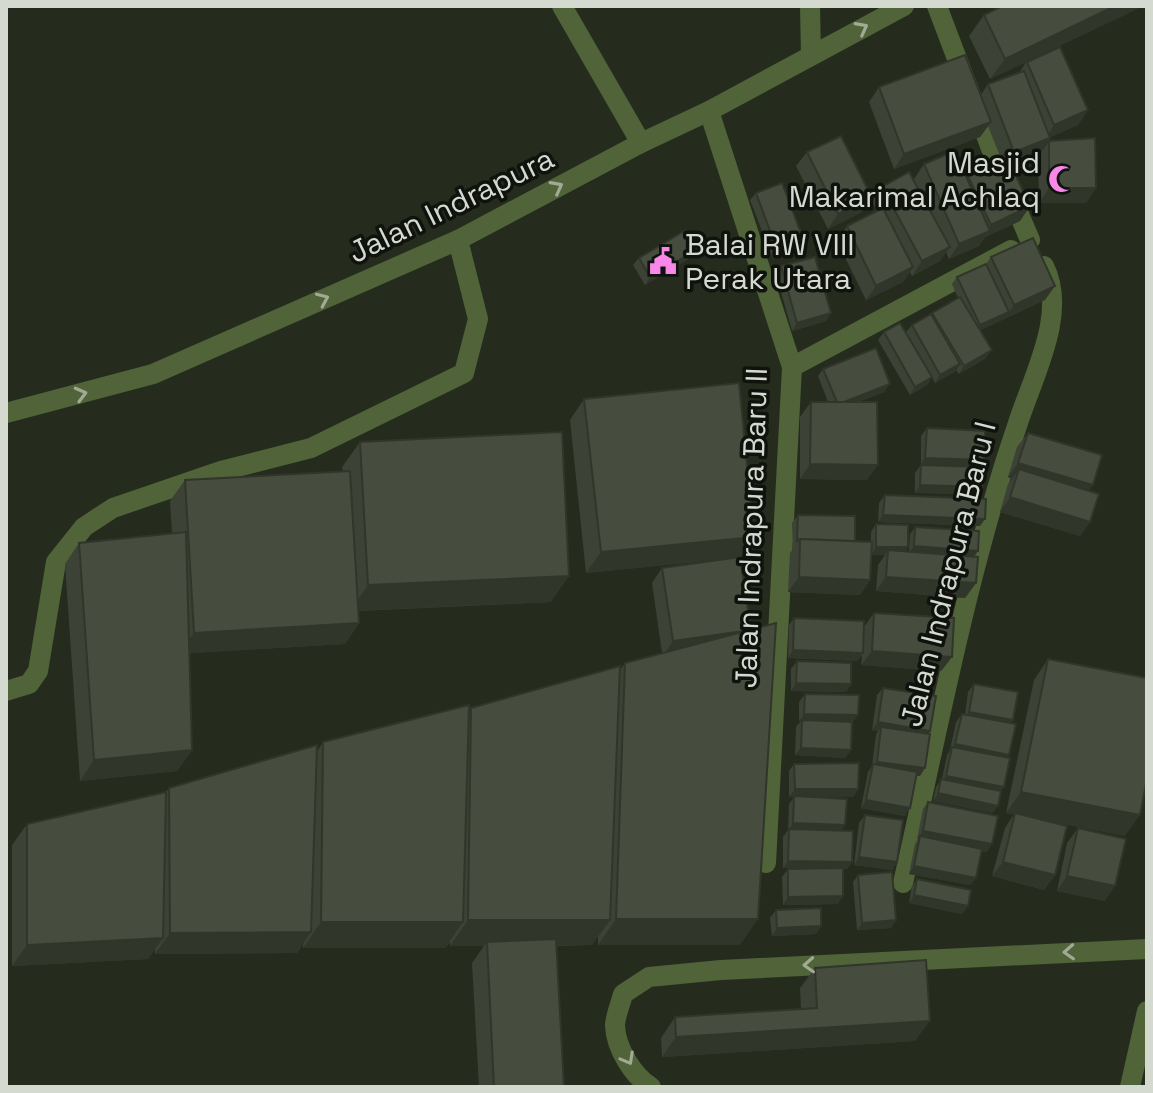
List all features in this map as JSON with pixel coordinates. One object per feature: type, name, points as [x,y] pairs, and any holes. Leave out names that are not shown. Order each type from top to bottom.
[{"type":"street","points":[[562,6],[641,143]]},
{"type":"street","points":[[810,6],[811,55]]},
{"type":"street","name":"Jalan Indrapura","points":[[6,413],[153,374],[458,240],[904,6]]},
{"type":"street","name":"Jalan Indrapura Baru I","points":[[903,883],[992,498],[1051,323],[1053,292],[992,151],[937,6]]},
{"type":"street","name":"Jalan Indrapura Baru II","points":[[709,111],[792,367],[766,863]]},
{"type":"street","points":[[6,691],[29,684],[38,671],[56,562],[84,527],[113,508],[221,471],[311,448],[464,373],[478,319],[458,240]]},
{"type":"street","points":[[792,367],[1030,240]]},
{"type":"street","points":[[651,1087],[642,1081],[623,1054],[615,1026],[623,994],[649,977],[721,970],[1147,949]]},
{"type":"street","points":[[1130,1087],[1147,1011]]},
{"type":"building","points":[[1002,6],[1115,6],[1005,59],[984,15]]},
{"type":"building","points":[[1060,47],[1088,110],[1054,125],[1027,62]]},
{"type":"building","points":[[965,55],[991,122],[904,154],[879,87]]},
{"type":"building","points":[[1024,71],[1050,138],[1014,152],[988,84]]},
{"type":"building","points":[[841,136],[872,198],[838,214],[807,152]]},
{"type":"building","points":[[1095,138],[1096,188],[1049,188],[1049,141]]},
{"type":"building","points":[[955,151],[990,231],[959,244],[924,164]]},
{"type":"building","points":[[1006,154],[1030,206],[991,225],[966,172]]},
{"type":"building","points":[[909,172],[950,247],[922,261],[882,187]]},
{"type":"building","points":[[782,183],[804,241],[778,252],[756,193]]},
{"type":"building","points":[[883,208],[913,267],[876,286],[847,226]]},
{"type":"building","name":"Balai RW VIII Perak Utara","points":[[686,230],[698,249],[650,277],[639,258]]},
{"type":"building","points":[[1033,238],[1055,286],[1014,305],[991,257]]},
{"type":"building","points":[[815,257],[831,313],[797,323],[781,266]]},
{"type":"building","points":[[986,264],[1009,312],[980,325],[957,277]]},
{"type":"building","points":[[960,297],[992,350],[964,366],[932,313]]},
{"type":"building","points":[[931,314],[960,364],[940,375],[912,325]]},
{"type":"building","points":[[900,323],[932,377],[915,387],[884,332]]},
{"type":"building","points":[[876,348],[890,384],[837,402],[823,369]]},
{"type":"building","points":[[739,383],[754,537],[601,552],[584,399]]},
{"type":"building","points":[[811,402],[877,402],[878,465],[810,464]]},
{"type":"building","points":[[927,428],[985,431],[984,460],[925,458]]},
{"type":"building","points":[[562,432],[569,576],[368,585],[360,442]]},
{"type":"building","points":[[1028,433],[1102,455],[1093,485],[1018,463]]},
{"type":"building","points":[[921,465],[983,467],[982,487],[920,485]]},
{"type":"building","points":[[1019,469],[1099,494],[1090,522],[1010,497]]},
{"type":"building","points":[[350,471],[359,623],[194,633],[185,480]]},
{"type":"building","points":[[885,495],[986,499],[985,519],[883,515]]},
{"type":"building","points":[[798,515],[855,516],[855,541],[797,541]]},
{"type":"building","points":[[876,524],[908,525],[908,547],[876,547]]},
{"type":"building","points":[[915,527],[979,531],[978,551],[914,546]]},
{"type":"building","points":[[186,532],[192,750],[94,760],[79,543]]},
{"type":"building","points":[[800,539],[872,542],[870,580],[799,577]]},
{"type":"building","points":[[888,550],[978,557],[976,583],[886,577]]},
{"type":"building","points":[[740,557],[751,630],[673,641],[662,568]]},
{"type":"building","points":[[874,613],[954,618],[952,657],[872,651]]},
{"type":"building","points":[[794,618],[864,621],[863,653],[793,650]]},
{"type":"building","points":[[776,623],[758,919],[616,919],[625,663]]},
{"type":"building","points":[[1048,659],[1147,678],[1147,779],[1140,815],[1021,792]]},
{"type":"building","points":[[797,661],[851,663],[851,684],[796,683]]},
{"type":"building","points":[[620,666],[610,920],[468,920],[471,708]]},
{"type":"building","points":[[974,684],[1018,692],[1013,720],[969,712]]},
{"type":"building","points":[[883,688],[936,696],[930,731],[878,722]]},
{"type":"building","points":[[805,694],[859,695],[858,715],[804,714]]},
{"type":"building","points":[[469,705],[463,922],[321,922],[323,742]]},
{"type":"building","points":[[962,714],[1016,724],[1009,755],[955,744]]},
{"type":"building","points":[[802,720],[852,722],[851,750],[801,748]]},
{"type":"building","points":[[881,727],[930,734],[925,768],[877,762]]},
{"type":"building","points":[[317,745],[311,932],[170,933],[169,788]]},
{"type":"building","points":[[952,747],[1010,758],[1004,787],[946,776]]},
{"type":"building","points":[[859,763],[858,789],[795,789],[794,764]]},
{"type":"building","points":[[873,764],[917,772],[910,808],[866,800]]},
{"type":"building","points":[[941,779],[1001,791],[998,806],[938,793]]},
{"type":"building","points":[[166,792],[163,938],[27,945],[27,824]]},
{"type":"building","points":[[794,796],[847,799],[845,825],[793,823]]},
{"type":"building","points":[[928,802],[998,816],[992,844],[923,831]]},
{"type":"building","points":[[1015,813],[1067,826],[1055,875],[1003,862]]},
{"type":"building","points":[[865,815],[903,820],[897,862],[859,857]]},
{"type":"building","points":[[1078,828],[1126,839],[1115,886],[1067,876]]},
{"type":"building","points":[[789,829],[853,831],[852,862],[788,861]]},
{"type":"building","points":[[920,836],[982,849],[976,878],[914,866]]},
{"type":"building","points":[[843,868],[843,896],[788,897],[788,869]]},
{"type":"building","points":[[892,872],[896,920],[862,923],[858,875]]},
{"type":"building","points":[[917,879],[971,890],[968,906],[914,895]]},
{"type":"building","points":[[821,908],[821,926],[777,928],[776,910]]},
{"type":"building","points":[[556,939],[564,1087],[494,1087],[487,942]]},
{"type":"building","points":[[926,960],[930,1021],[676,1037],[675,1017],[817,1008],[815,968]]},
{"type":"place","name":"Masjid Makarimal Achlaq","points":[[1062,179]]},
{"type":"place","name":"Balai RW VIII Perak Utara","points":[[663,261]]}]
